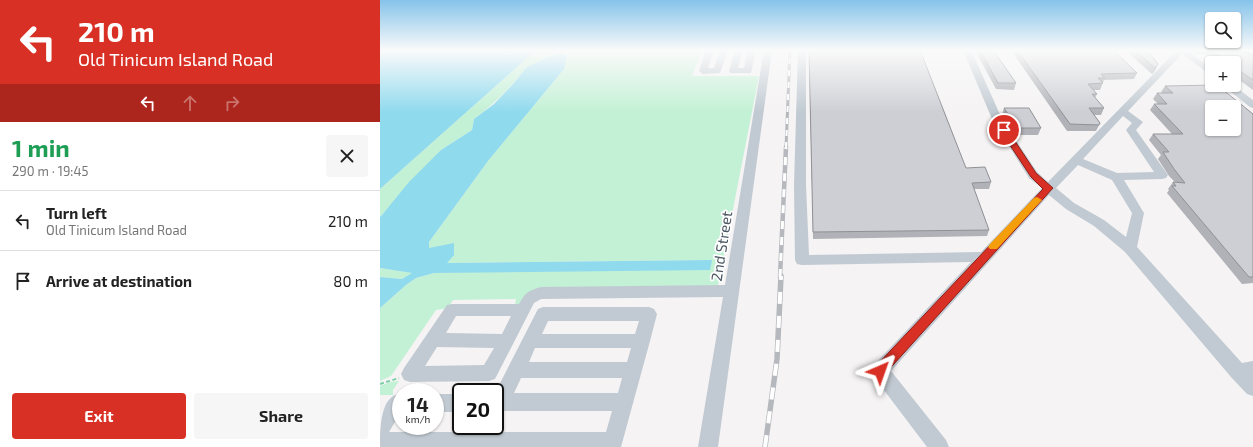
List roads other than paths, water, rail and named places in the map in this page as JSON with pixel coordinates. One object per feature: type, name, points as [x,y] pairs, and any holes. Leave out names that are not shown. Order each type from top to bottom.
[{"type":"street","points":[[703,71],[765,71]]},
{"type":"street","name":"2nd Street","points":[[708,447],[765,71]]},
{"type":"street","points":[[802,71],[800,185],[802,260],[984,257]]},
{"type":"street","points":[[976,71],[997,119],[1033,175],[1070,206],[1104,227],[1130,248],[1245,370],[1253,388]]},
{"type":"street","points":[[939,447],[880,371],[1048,188],[1161,71]]},
{"type":"street","points":[[1236,92],[1253,105]]},
{"type":"street","points":[[1076,160],[1116,177],[1162,174],[1132,130],[1138,122],[1122,112]]},
{"type":"street","points":[[1116,177],[1138,213],[1130,248]]},
{"type":"street","points":[[523,310],[452,310],[410,374],[489,373],[529,299],[534,295],[541,293],[732,290]]},
{"type":"street","points":[[380,441],[612,444],[649,314],[543,314],[504,391]]},
{"type":"street","points":[[432,340],[506,341]]},
{"type":"street","points":[[530,341],[642,341]]},
{"type":"street","points":[[516,370],[633,370]]},
{"type":"street","points":[[504,402],[624,402]]},
{"type":"street","points":[[380,429],[392,410]]},
{"type":"water","points":[[380,71],[513,71],[380,189]]},
{"type":"water","points":[[524,71],[562,71],[488,161],[429,242],[429,248],[454,243],[454,255],[447,263],[712,260],[710,270],[434,273],[416,278],[380,308],[380,277],[402,279],[412,273],[380,268],[380,217],[409,182],[441,150],[472,130],[474,119],[494,104]]},
{"type":"railway","points":[[786,148],[789,71]]},
{"type":"railway","points":[[780,277],[786,147]]},
{"type":"railway","points":[[765,447],[777,359],[781,276]]}]
